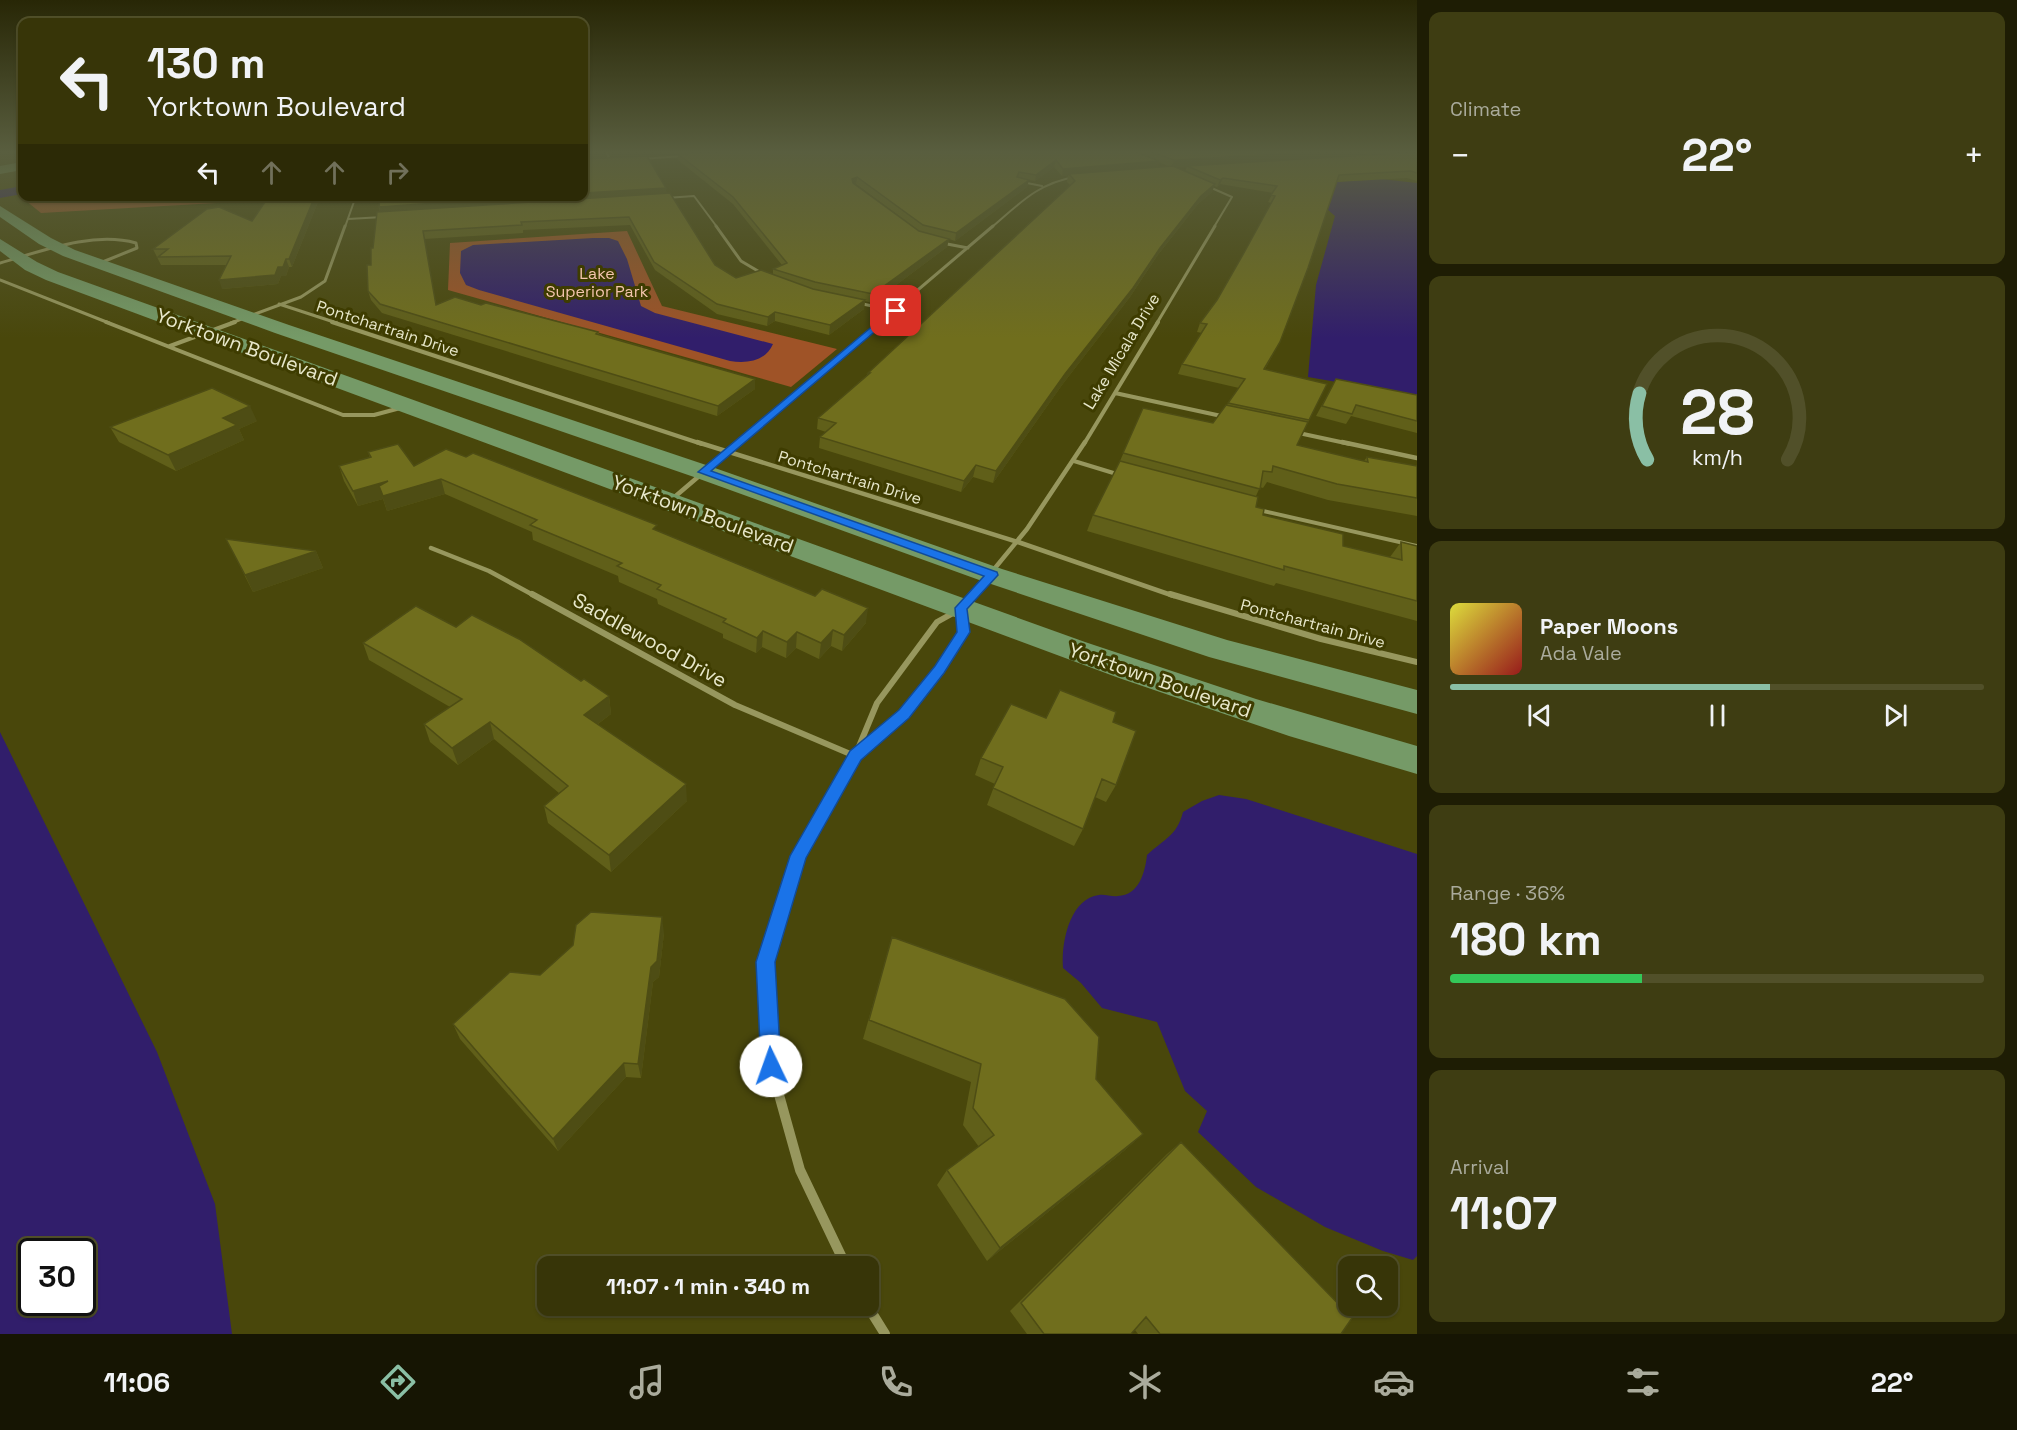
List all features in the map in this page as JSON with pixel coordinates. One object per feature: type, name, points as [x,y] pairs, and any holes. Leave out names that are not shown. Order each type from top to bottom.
[{"type":"main road","name":"Yorktown Boulevard","points":[[5,213],[59,248],[98,263],[703,472],[992,575],[1220,649],[1417,702]]},
{"type":"main road","name":"Yorktown Boulevard","points":[[0,243],[9,260],[961,608],[1078,654],[1218,701],[1417,760]]},
{"type":"street","points":[[170,346],[301,297],[325,281],[350,213]]},
{"type":"street","points":[[706,213],[741,261],[772,280]]},
{"type":"street","points":[[669,501],[1009,213]]},
{"type":"street","name":"Lake Micala Drive","points":[[841,1256],[800,1170],[771,1066],[765,962],[798,856],[855,756],[877,703],[937,622],[961,608],[992,575],[1018,542],[1074,461],[1222,213]]},
{"type":"street","points":[[348,219],[393,216]]},
{"type":"street","points":[[9,260],[112,238],[130,239],[136,243],[137,248],[98,263]]},
{"type":"street","points":[[939,242],[968,248]]},
{"type":"street","points":[[0,280],[343,415],[364,418],[385,414],[408,405]]},
{"type":"street","points":[[849,301],[896,311]]},
{"type":"street","name":"Pontchartrain Drive","points":[[279,304],[727,452],[1018,542],[1186,600],[1321,639],[1417,662]]},
{"type":"street","points":[[1115,393],[1231,418]]},
{"type":"street","points":[[1289,431],[1417,458]]},
{"type":"street","name":"Saddlewood Drive","points":[[432,548],[489,571],[735,705],[855,756]]},
{"type":"street","name":"Lake Micala Drive","points":[[855,756],[904,714],[940,669],[963,632],[961,608]]},
{"type":"street","points":[[874,1316],[885,1334]]},
{"type":"lane","points":[[1074,461],[1125,476]]},
{"type":"lane","points":[[1256,510],[1417,546]]},
{"type":"green space","name":"Lake Superior Park","points":[[627,231],[662,306],[837,349],[791,387],[448,290],[450,243]]},
{"type":"shaded area","points":[[1332,213],[1417,213],[1417,396],[1308,377],[1316,285],[1335,216]]},
{"type":"shaded area","name":"Lake Superior Park","points":[[609,238],[618,241],[627,259],[641,306],[655,313],[773,344],[770,350],[755,360],[730,361],[479,290],[466,285],[460,273],[461,251],[473,245]]},
{"type":"shaded area","points":[[0,732],[157,1052],[215,1204],[232,1334],[0,1334]]},
{"type":"shaded area","points":[[1219,795],[1246,799],[1417,854],[1417,1256],[1413,1260],[1383,1251],[1325,1227],[1256,1187],[1198,1132],[1207,1111],[1185,1091],[1157,1022],[1102,1008],[1081,983],[1063,968],[1066,935],[1069,924],[1080,905],[1089,898],[1099,895],[1118,896],[1131,892],[1140,882],[1147,855],[1173,832],[1183,812],[1202,801]]},
{"type":"building","points":[[201,213],[234,213],[252,221],[257,213],[308,213],[289,259],[286,259],[283,267],[278,267],[275,275],[219,280],[231,256],[158,257],[168,249],[153,249]]},
{"type":"building","points":[[377,213],[683,213],[715,265],[736,278],[761,270],[813,289],[865,300],[830,325],[775,312],[768,317],[717,304],[654,262],[629,217],[521,222],[522,225],[423,231],[436,305],[455,297],[481,305],[486,303],[598,332],[596,334],[755,379],[718,406],[380,304],[368,291],[367,265],[371,265],[371,248],[373,248]]},
{"type":"building","points":[[746,213],[895,213],[919,231],[949,239],[873,294],[815,282],[773,269],[787,263]]},
{"type":"building","points":[[907,213],[983,213],[956,233],[923,225]]},
{"type":"building","points":[[1040,213],[1187,213],[1133,288],[1065,374],[996,471],[976,465],[964,481],[820,437],[836,423],[818,418],[870,373],[868,373]]},
{"type":"building","points":[[1266,213],[1326,213],[1280,342],[1264,369],[1327,384],[1309,420],[1228,403],[1245,379],[1182,364],[1207,324],[1200,323],[1217,300]]},
{"type":"building","points":[[1336,379],[1417,395],[1417,421],[1356,405],[1352,414],[1322,406]]},
{"type":"building","points":[[212,388],[250,406],[223,418],[237,425],[168,455],[110,427]]},
{"type":"building","points":[[1226,405],[1308,422],[1297,445],[1368,462],[1367,457],[1417,466],[1417,498],[1337,484],[1273,466],[1272,472],[1263,471],[1260,489],[1123,453],[1143,408],[1213,423]]},
{"type":"building","points":[[398,444],[414,466],[446,449],[466,457],[473,453],[657,525],[653,529],[815,596],[822,589],[868,608],[844,635],[833,630],[821,643],[797,632],[787,642],[763,631],[757,638],[723,622],[726,619],[657,589],[661,585],[617,566],[622,563],[530,525],[537,520],[441,479],[383,496],[379,486],[388,481],[353,491],[339,466],[371,457],[368,452]]},
{"type":"building","points":[[1120,461],[1258,497],[1256,507],[1264,509],[1263,515],[1343,534],[1343,546],[1402,560],[1401,542],[1417,546],[1417,601],[1284,566],[1284,570],[1093,515]]},
{"type":"building","points":[[226,539],[316,551],[245,575]]},
{"type":"building","points":[[416,606],[456,627],[472,615],[519,639],[581,681],[584,679],[609,696],[584,715],[686,784],[609,855],[544,806],[568,786],[490,722],[452,748],[424,724],[462,699],[363,643]]},
{"type":"building","points":[[1060,690],[1116,712],[1113,722],[1136,731],[1116,785],[1102,779],[1083,829],[993,788],[1003,767],[981,758],[1011,704],[1046,718]]},
{"type":"building","points":[[591,912],[662,917],[657,961],[651,967],[638,1064],[624,1063],[553,1139],[453,1024],[510,972],[540,975],[573,945],[576,925]]},
{"type":"building","points":[[892,937],[1065,999],[1099,1037],[1096,1079],[1143,1134],[1000,1248],[947,1170],[994,1135],[973,1108],[981,1064],[869,1020]]},
{"type":"building","points":[[1181,1142],[1338,1304],[1338,1316],[1352,1318],[1341,1334],[1160,1334],[1146,1317],[1131,1334],[1044,1334],[1021,1303]]},
{"type":"route","points":[[771,1066],[765,962],[798,856],[855,756],[904,714],[940,669],[963,632],[961,608],[992,575],[703,472],[896,311]]}]
